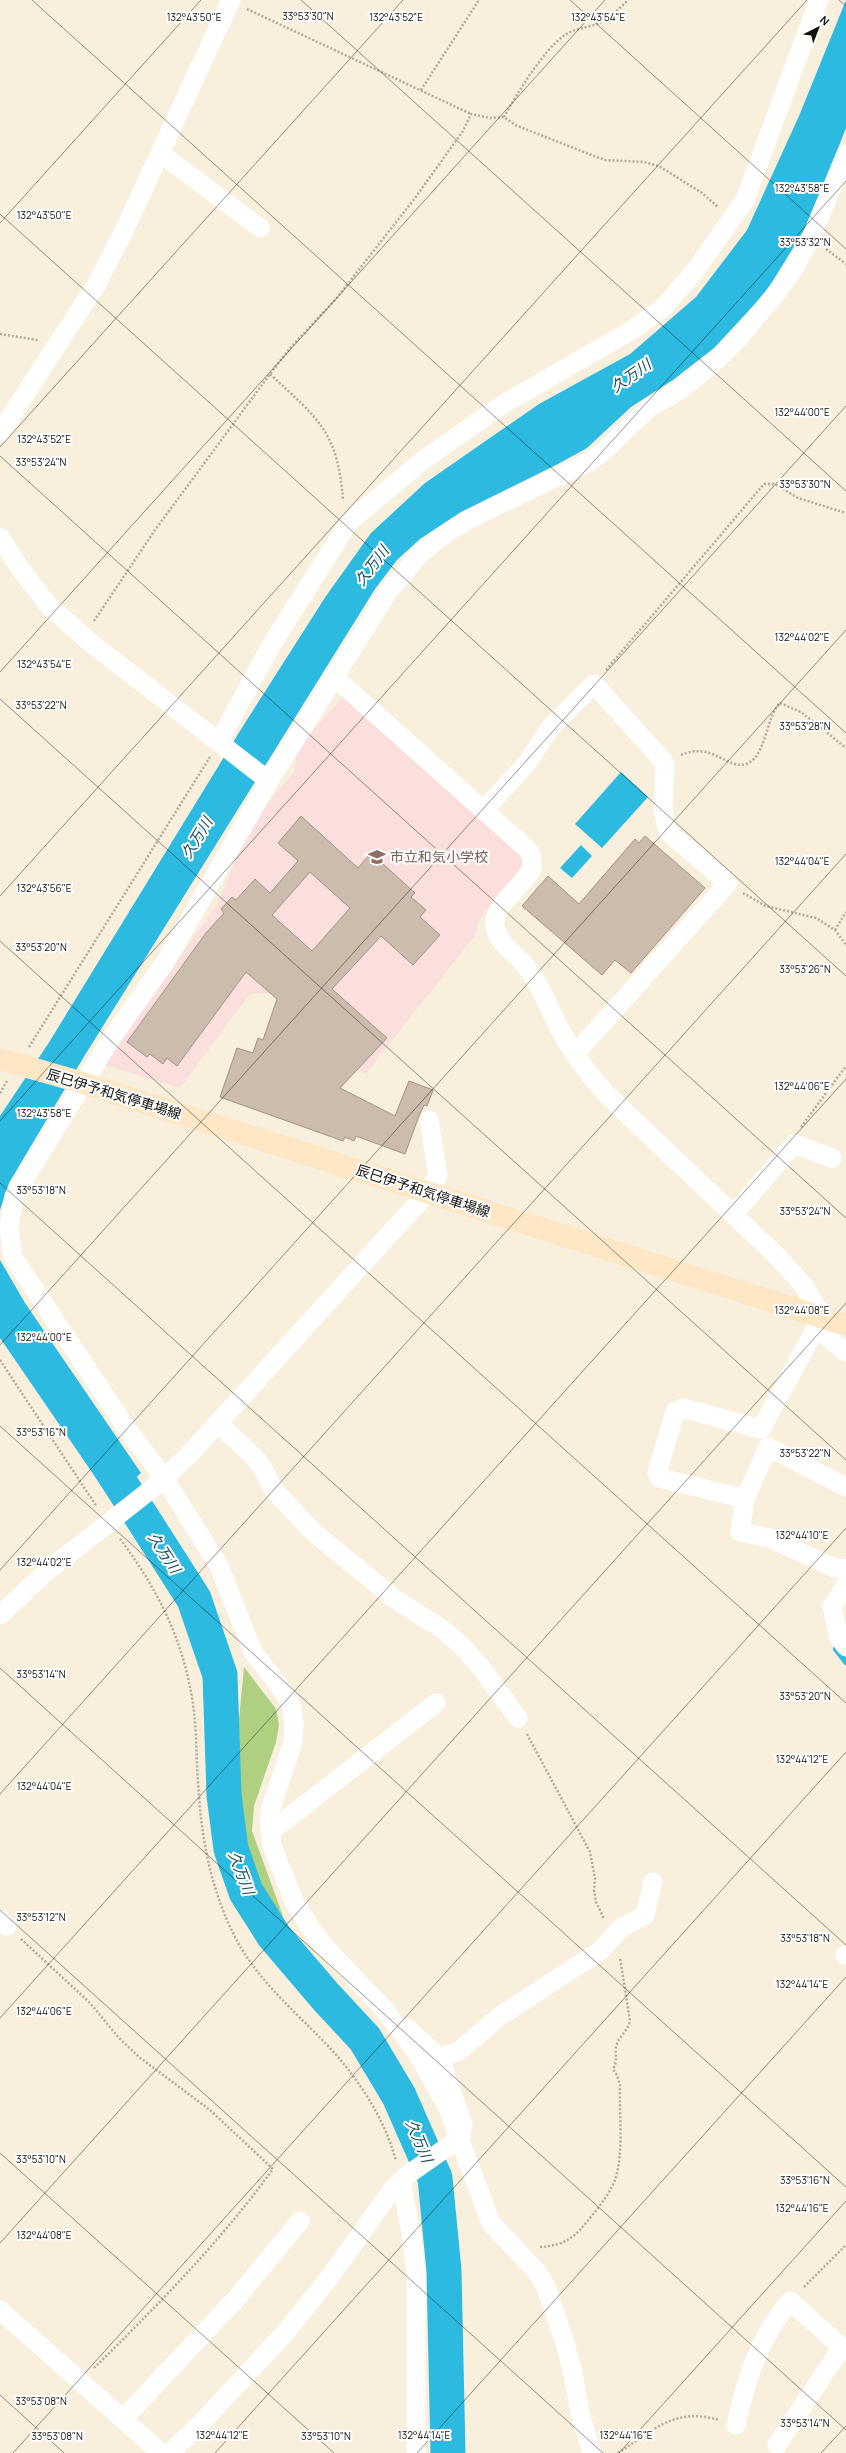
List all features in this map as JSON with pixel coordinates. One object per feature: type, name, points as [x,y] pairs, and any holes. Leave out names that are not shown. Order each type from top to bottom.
[{"type":"main road","name":"辰巳伊予和気停車場線","points":[[13,1063],[78,1081],[427,1193],[819,1323],[846,1325]]},
{"type":"street","points":[[221,743],[269,649],[349,522],[422,461],[505,403],[634,329],[663,308],[699,265],[745,200],[819,0]]},
{"type":"street","points":[[0,433],[99,278],[123,233],[231,1]]},
{"type":"street","points":[[160,153],[260,228]]},
{"type":"street","points":[[592,2453],[580,2412],[573,2373],[565,2342],[546,2287],[537,2272],[491,2223],[456,2140],[447,2106],[417,2053],[384,2009],[332,1955],[308,1924],[294,1901],[280,1867],[272,1846],[270,1832],[271,1808],[293,1742],[294,1724],[291,1704],[281,1688],[253,1652],[219,1566],[159,1483],[127,1429],[12,1257],[9,1227],[14,1196],[78,1081],[166,961],[266,778],[388,592],[420,554],[442,536],[471,518],[591,461],[606,449],[650,407],[680,390],[738,339],[792,272],[811,238],[846,154]]},
{"type":"street","points":[[0,537],[19,567],[49,606],[83,636],[266,778]]},
{"type":"street","points":[[333,676],[485,809],[526,848],[533,861],[529,874],[500,910],[495,921],[497,931],[504,944],[532,975],[575,1054],[606,1094],[733,1215],[804,1286],[819,1323],[846,1352]]},
{"type":"street","points":[[485,809],[527,763],[551,727],[594,684],[665,763],[663,810],[668,832],[728,883],[575,1054]]},
{"type":"street","points":[[0,1615],[46,1572],[159,1483],[218,1423],[427,1193],[438,1175],[430,1120]]},
{"type":"street","points":[[733,1215],[794,1144],[832,1158]]},
{"type":"street","points":[[819,1323],[761,1429],[768,1447],[846,1487]]},
{"type":"street","points":[[745,1500],[660,1478],[657,1473],[675,1412],[682,1408],[761,1429]]},
{"type":"street","points":[[218,1423],[254,1457],[262,1467],[273,1489],[312,1531],[395,1599],[442,1629],[461,1645],[480,1665],[518,1718]]},
{"type":"street","points":[[768,1447],[745,1500],[740,1532],[770,1538],[845,1572],[832,1607],[839,1638],[846,1647]]},
{"type":"street","points":[[270,1832],[436,1703]]},
{"type":"street","points":[[440,2058],[459,2051],[500,2016],[600,1951],[620,1928],[645,1915],[653,1882]]},
{"type":"street","points":[[170,2453],[201,2423],[285,2333],[329,2278],[382,2201],[403,2178],[456,2140],[464,2125],[440,2058],[423,2040],[384,2009]]},
{"type":"street","points":[[403,2178],[416,2274],[416,2453]]},
{"type":"street","points":[[123,2419],[235,2300],[300,2221]]},
{"type":"street","points":[[736,2425],[745,2386],[761,2343],[773,2322],[790,2301],[844,2349],[777,2445]]},
{"type":"street","points":[[0,2310],[161,2453]]},
{"type":"path","points":[[421,90],[479,0]]},
{"type":"path","points":[[504,117],[515,97],[544,57],[563,36],[577,29],[600,22],[628,0]]},
{"type":"path","points":[[231,1],[471,114],[490,118],[504,117],[515,124],[605,160],[644,162],[658,166],[702,194],[732,220]]},
{"type":"path","points":[[83,636],[155,530],[290,347],[336,299],[415,198],[463,131],[471,114]]},
{"type":"path","points":[[811,238],[846,264]]},
{"type":"path","points":[[0,334],[39,341],[55,347]]},
{"type":"path","points":[[270,374],[312,413],[328,435],[337,454],[341,474],[344,509],[349,522]]},
{"type":"path","points":[[594,684],[764,484],[775,484],[798,498],[846,512]]},
{"type":"path","points":[[665,763],[688,752],[710,752],[737,765],[747,764],[754,758],[763,744],[774,709],[780,703],[801,712],[846,748]]},
{"type":"path","points":[[0,1093],[13,1063],[221,743]]},
{"type":"path","points":[[728,883],[766,906],[816,918],[835,930],[846,945]]},
{"type":"path","points":[[835,930],[846,912]]},
{"type":"path","points":[[794,1144],[794,1137],[846,1066]]},
{"type":"path","points":[[0,1360],[141,1567],[162,1603],[177,1638],[193,1704],[201,1828],[207,1863],[232,1931],[250,1964],[268,1987],[348,2069],[374,2110],[403,2178]]},
{"type":"path","points":[[515,2249],[565,2243],[577,2234],[602,2203],[615,2179],[618,2164],[620,2085],[617,2074],[613,2069],[618,2061],[616,2047],[628,2030],[630,2021],[619,1954],[613,1937],[596,1902],[594,1890],[596,1878],[590,1852],[518,1718]]},
{"type":"path","points":[[4,1923],[90,2003],[119,2038],[139,2057],[210,2110],[273,2169],[250,2201],[154,2309],[80,2381]]},
{"type":"path","points":[[790,2301],[846,2245]]},
{"type":"path","points":[[618,2453],[670,2420],[686,2415],[704,2416],[736,2425]]},
{"type":"shaded area","points":[[343,696],[528,858],[478,922],[476,934],[365,1075],[270,993],[250,994],[180,1088],[105,1065],[149,998],[218,904],[247,829],[295,770],[297,749]]},
{"type":"green space","points":[[244,1667],[276,1709],[279,1725],[276,1742],[254,1806],[252,1831],[283,1916],[268,1904],[252,1877],[243,1849],[237,1819],[236,1757]]},
{"type":"water","points":[[846,0],[846,128],[809,222],[766,292],[714,348],[673,380],[631,407],[587,448],[461,512],[420,539],[397,560],[375,589],[85,1055],[9,1183],[0,1210],[0,1116],[48,1044],[243,726],[326,596],[371,533],[425,483],[539,404],[630,354],[696,297],[747,230],[799,116]]},
{"type":"water","points":[[621,772],[648,797],[602,848],[575,824]]},
{"type":"water","points":[[581,845],[592,856],[572,878],[560,868]]},
{"type":"water","points":[[0,1260],[25,1303],[141,1473],[111,1500],[0,1338]]},
{"type":"building","points":[[301,816],[358,868],[371,853],[415,893],[411,897],[426,910],[420,917],[440,935],[413,965],[381,936],[332,989],[387,1038],[340,1088],[395,1116],[409,1081],[433,1090],[427,1106],[424,1105],[419,1116],[405,1154],[356,1136],[354,1141],[345,1137],[343,1141],[220,1097],[237,1048],[253,1053],[258,1038],[263,1040],[277,999],[246,972],[177,1066],[167,1058],[163,1064],[150,1054],[147,1057],[127,1042],[206,933],[224,913],[221,909],[232,897],[236,900],[255,879],[270,893],[298,861],[278,843]],"holes":[[[310,872],[350,908],[312,951],[272,915]]]},
{"type":"building","points":[[645,836],[705,888],[631,973],[615,960],[602,975],[522,906],[548,876],[579,904],[635,839],[639,843]]},
{"type":"waterway","name":"久万川","points":[[97,1447],[194,1599],[220,1675],[224,1795],[231,1849],[246,1892],[274,1936],[326,1997],[365,2039],[399,2096],[435,2178],[444,2271],[448,2453]]},
{"type":"waterway","points":[[836,1649],[846,1662]]},
{"type":"place","name":"市立和気小学校","points":[[377,857]]}]
